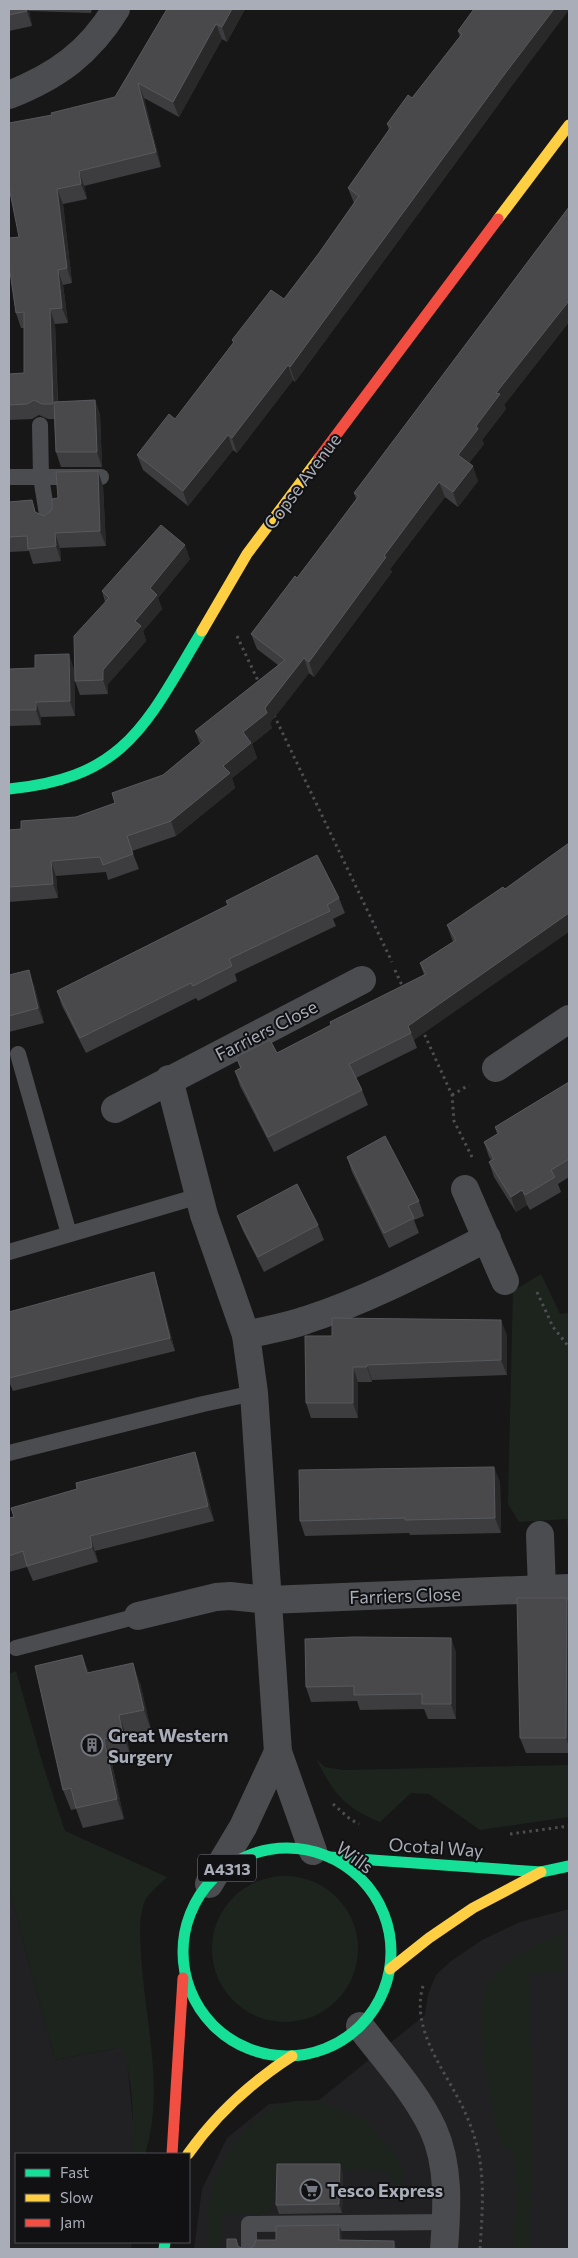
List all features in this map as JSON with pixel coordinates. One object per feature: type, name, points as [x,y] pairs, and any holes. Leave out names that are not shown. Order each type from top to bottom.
[{"type":"main road","name":"Copse Avenue","points":[[9,789],[36,788],[77,775],[109,757],[144,724],[221,600],[247,554],[569,125]]},
{"type":"main road","name":"Wills","points":[[290,1849],[321,1854],[360,1879],[381,1909],[389,1938],[390,1968],[386,1985],[379,2000],[360,2026],[335,2044],[308,2054],[292,2056],[264,2054],[224,2036],[204,2015],[196,2003],[190,1990],[183,1961],[185,1934],[189,1920],[201,1895],[209,1884],[232,1864],[260,1852],[290,1849]]},
{"type":"main road","name":"Ocotal Way","points":[[321,1854],[541,1872]]},
{"type":"main road","name":"Ocotal Way","points":[[390,1968],[434,1934],[473,1908],[541,1872],[569,1866]]},
{"type":"main road","name":"A4313","points":[[172,2153],[181,2027],[183,1961]]},
{"type":"main road","name":"A4313","points":[[189,2153],[205,2129],[230,2101],[258,2078],[292,2056]]},
{"type":"street","points":[[9,95],[30,87],[53,74],[81,54],[116,9]]},
{"type":"street","name":"Farriers Close","points":[[114,1109],[362,980]]},
{"type":"street","points":[[496,1068],[569,1019]]},
{"type":"street","points":[[169,1080],[199,1196],[246,1334],[254,1393],[278,1752],[294,1794],[321,1854]]},
{"type":"street","points":[[465,1189],[505,1281]]},
{"type":"street","points":[[246,1334],[304,1321],[340,1307],[411,1276],[487,1238]]},
{"type":"street","points":[[540,1535],[542,1589]]},
{"type":"street","name":"Farriers Close","points":[[138,1616],[216,1597],[230,1596],[268,1600],[569,1588]]},
{"type":"street","points":[[209,1884],[243,1828],[278,1752]]},
{"type":"street","points":[[360,2026],[420,2105],[434,2130],[444,2167],[447,2188],[444,2249]]},
{"type":"lane","points":[[40,425],[42,477],[48,522]]},
{"type":"lane","points":[[9,477],[101,477]]},
{"type":"lane","points":[[18,1054],[69,1234]]},
{"type":"lane","points":[[9,1252],[199,1196]]},
{"type":"lane","points":[[9,1453],[202,1404],[254,1393]]},
{"type":"lane","name":"Farriers Close","points":[[16,1648],[138,1616]]},
{"type":"lane","points":[[249,2249],[249,2224],[446,2222]]},
{"type":"path","points":[[294,1794],[318,1785],[337,1809],[364,1827]]},
{"type":"path","points":[[508,1835],[569,1826]]},
{"type":"path","points":[[424,1983],[420,1998],[426,2038],[434,2056],[460,2101],[478,2150],[483,2212],[480,2249]]},
{"type":"shaded area","points":[[541,1274],[560,1314],[569,1313],[569,1545],[567,1519],[519,1522],[508,1504],[513,1291]]},
{"type":"shaded area","points":[[16,1671],[43,1765],[65,1831],[167,1877],[144,1903],[141,1919],[142,1968],[154,2085],[151,2131],[145,2153],[133,2153],[131,2085],[122,2047],[55,2060],[9,1888],[9,1674]]},
{"type":"shaded area","points":[[316,1759],[325,1767],[343,1770],[569,1765],[569,1817],[480,1830],[429,1794],[411,1793],[380,1822],[357,1811],[341,1798],[328,1781]]},
{"type":"shaded area","points":[[285,1876],[313,1882],[336,1898],[352,1921],[358,1949],[352,1977],[336,2000],[313,2016],[285,2022],[257,2016],[234,2000],[218,1977],[212,1949],[218,1921],[234,1898],[257,1882]]},
{"type":"shaded area","points":[[9,1888],[55,2060],[122,2047],[127,2059],[134,2133],[133,2153],[15,2153],[15,2243],[131,2243],[131,2249],[9,2249]]},
{"type":"shaded area","points":[[569,1909],[569,2249],[194,2249],[202,2189],[227,2138],[269,2104],[319,2100],[425,2015],[428,1994],[436,1975],[451,1961],[482,1940],[520,1922]]},
{"type":"shaded area","points":[[564,1932],[563,1972],[530,1973],[532,2140],[530,2249],[512,2249],[517,2188],[513,2152],[500,2142],[485,2065],[481,2023],[482,2005],[486,1988],[503,1967],[528,1950]]},
{"type":"shaded area","points":[[293,2101],[318,2101],[364,2119],[395,2154],[404,2171],[403,2186],[395,2186],[386,2171],[276,2168],[276,2202],[271,2202],[270,2213],[223,2213],[220,2249],[207,2249],[208,2202],[220,2169],[237,2141],[259,2117],[271,2109]]},
{"type":"building","points":[[9,9],[26,9],[27,11],[9,15]]},
{"type":"building","points":[[167,9],[232,9],[222,27],[216,24],[173,102],[138,83],[156,152],[79,171],[81,184],[57,189],[67,268],[58,270],[62,308],[50,309],[53,404],[42,404],[34,400],[27,404],[9,405],[9,374],[24,373],[24,312],[16,313],[9,265],[9,238],[19,237],[9,187],[9,123],[52,115],[51,113],[115,97]]},
{"type":"building","points":[[474,9],[554,9],[290,367],[288,365],[232,438],[228,435],[183,491],[137,455],[169,414],[175,419],[271,290],[284,299],[319,253],[359,196],[348,188],[391,127],[387,124],[408,95],[412,98],[462,34],[458,31]]},
{"type":"building","points":[[569,207],[569,303],[496,393],[500,394],[476,426],[478,429],[458,455],[473,466],[453,492],[439,482],[309,662],[304,658],[265,708],[267,713],[243,732],[251,743],[223,766],[230,773],[171,821],[127,836],[133,854],[103,865],[100,857],[51,861],[53,884],[9,887],[9,830],[21,829],[21,821],[76,817],[115,803],[112,793],[163,775],[204,741],[195,731],[285,660],[251,634],[295,576],[297,578],[359,496],[354,493]]},
{"type":"building","points":[[95,400],[97,452],[56,452],[54,402]]},
{"type":"building","points":[[98,471],[100,531],[55,533],[56,546],[28,549],[27,536],[9,537],[9,502],[32,500],[35,512],[44,516],[52,510],[52,499],[58,498],[56,472]]},
{"type":"building","points":[[161,525],[185,545],[150,588],[157,595],[135,621],[141,626],[103,670],[103,680],[75,681],[74,636],[109,598],[102,591]]},
{"type":"building","points":[[69,654],[70,701],[36,702],[36,710],[9,710],[9,669],[35,668],[35,655]]},
{"type":"building","points":[[569,843],[569,913],[408,1026],[411,1033],[349,1064],[362,1090],[268,1137],[235,1071],[241,1068],[236,1057],[270,1040],[277,1053],[331,1025],[330,1022],[426,974],[420,963],[456,940],[447,925],[503,887],[505,889]]},
{"type":"building","points":[[317,855],[339,898],[327,905],[330,911],[229,959],[232,966],[193,986],[191,983],[80,1038],[57,991],[228,905],[226,901]]},
{"type":"building","points":[[29,970],[38,1008],[9,1016],[9,975]]},
{"type":"building","points":[[569,1082],[569,1159],[551,1170],[555,1177],[525,1195],[522,1190],[511,1197],[489,1162],[494,1159],[484,1142],[499,1133],[495,1127]]},
{"type":"building","points":[[385,1136],[419,1201],[408,1206],[414,1218],[384,1233],[347,1157]]},
{"type":"building","points":[[297,1184],[318,1225],[258,1257],[237,1216]]},
{"type":"building","points":[[154,1272],[170,1338],[9,1378],[9,1312]]},
{"type":"building","points":[[332,1318],[501,1320],[501,1360],[353,1367],[353,1403],[306,1403],[305,1336],[332,1336]]},
{"type":"building","points":[[195,1452],[208,1506],[90,1536],[92,1547],[27,1566],[23,1551],[9,1556],[9,1518],[14,1517],[11,1508],[77,1489],[76,1483]]},
{"type":"building","points":[[494,1467],[495,1518],[300,1521],[299,1470]]},
{"type":"building","points":[[517,1598],[567,1598],[566,1738],[520,1738]]},
{"type":"building","points":[[354,1637],[451,1638],[451,1704],[422,1704],[422,1694],[354,1695],[354,1686],[306,1687],[305,1639]]},
{"type":"building","name":"Great Western Surgery","points":[[82,1655],[87,1673],[133,1663],[144,1710],[119,1715],[123,1734],[104,1739],[117,1799],[76,1808],[71,1788],[63,1790],[35,1666]]},
{"type":"building","name":"Tesco Express","points":[[277,2164],[340,2164],[339,2204],[276,2205]]},
{"type":"building","points":[[339,2225],[339,2240],[394,2241],[394,2249],[249,2249],[254,2246],[256,2240],[276,2240],[276,2226]]},
{"type":"building","points":[[227,2239],[236,2239],[238,2246],[243,2249],[227,2249]]},
{"type":"traffic: fast","points":[[9,789],[49,783],[81,772],[107,758],[129,740],[148,718],[165,693],[202,631]]},
{"type":"traffic: fast","points":[[287,1848],[307,1850],[327,1856],[353,1872],[367,1886],[383,1912],[389,1932],[391,1952],[389,1972],[383,1992],[367,2018],[353,2032],[327,2048],[307,2054],[287,2056],[267,2054],[247,2048],[221,2032],[207,2018],[191,1992],[185,1972],[183,1952],[185,1932],[191,1912],[207,1886],[221,1872],[247,1856],[267,1850],[287,1848]]},
{"type":"traffic: fast","points":[[330,1857],[541,1872],[569,1866]]},
{"type":"traffic: fast","points":[[164,2249],[165,2243]]},
{"type":"traffic: slow","points":[[498,219],[569,125]]},
{"type":"traffic: slow","points":[[202,631],[247,554],[319,458]]},
{"type":"traffic: slow","points":[[390,1969],[429,1938],[473,1908],[541,1872]]},
{"type":"traffic: slow","points":[[189,2153],[211,2125],[235,2100],[262,2077],[292,2056]]},
{"type":"traffic: jam","points":[[319,458],[498,219]]},
{"type":"traffic: jam","points":[[172,2153],[183,1978]]},
{"type":"place","name":"Great Western Surgery","points":[[92,1745]]},
{"type":"place","name":"Tesco Express","points":[[311,2190]]}]
